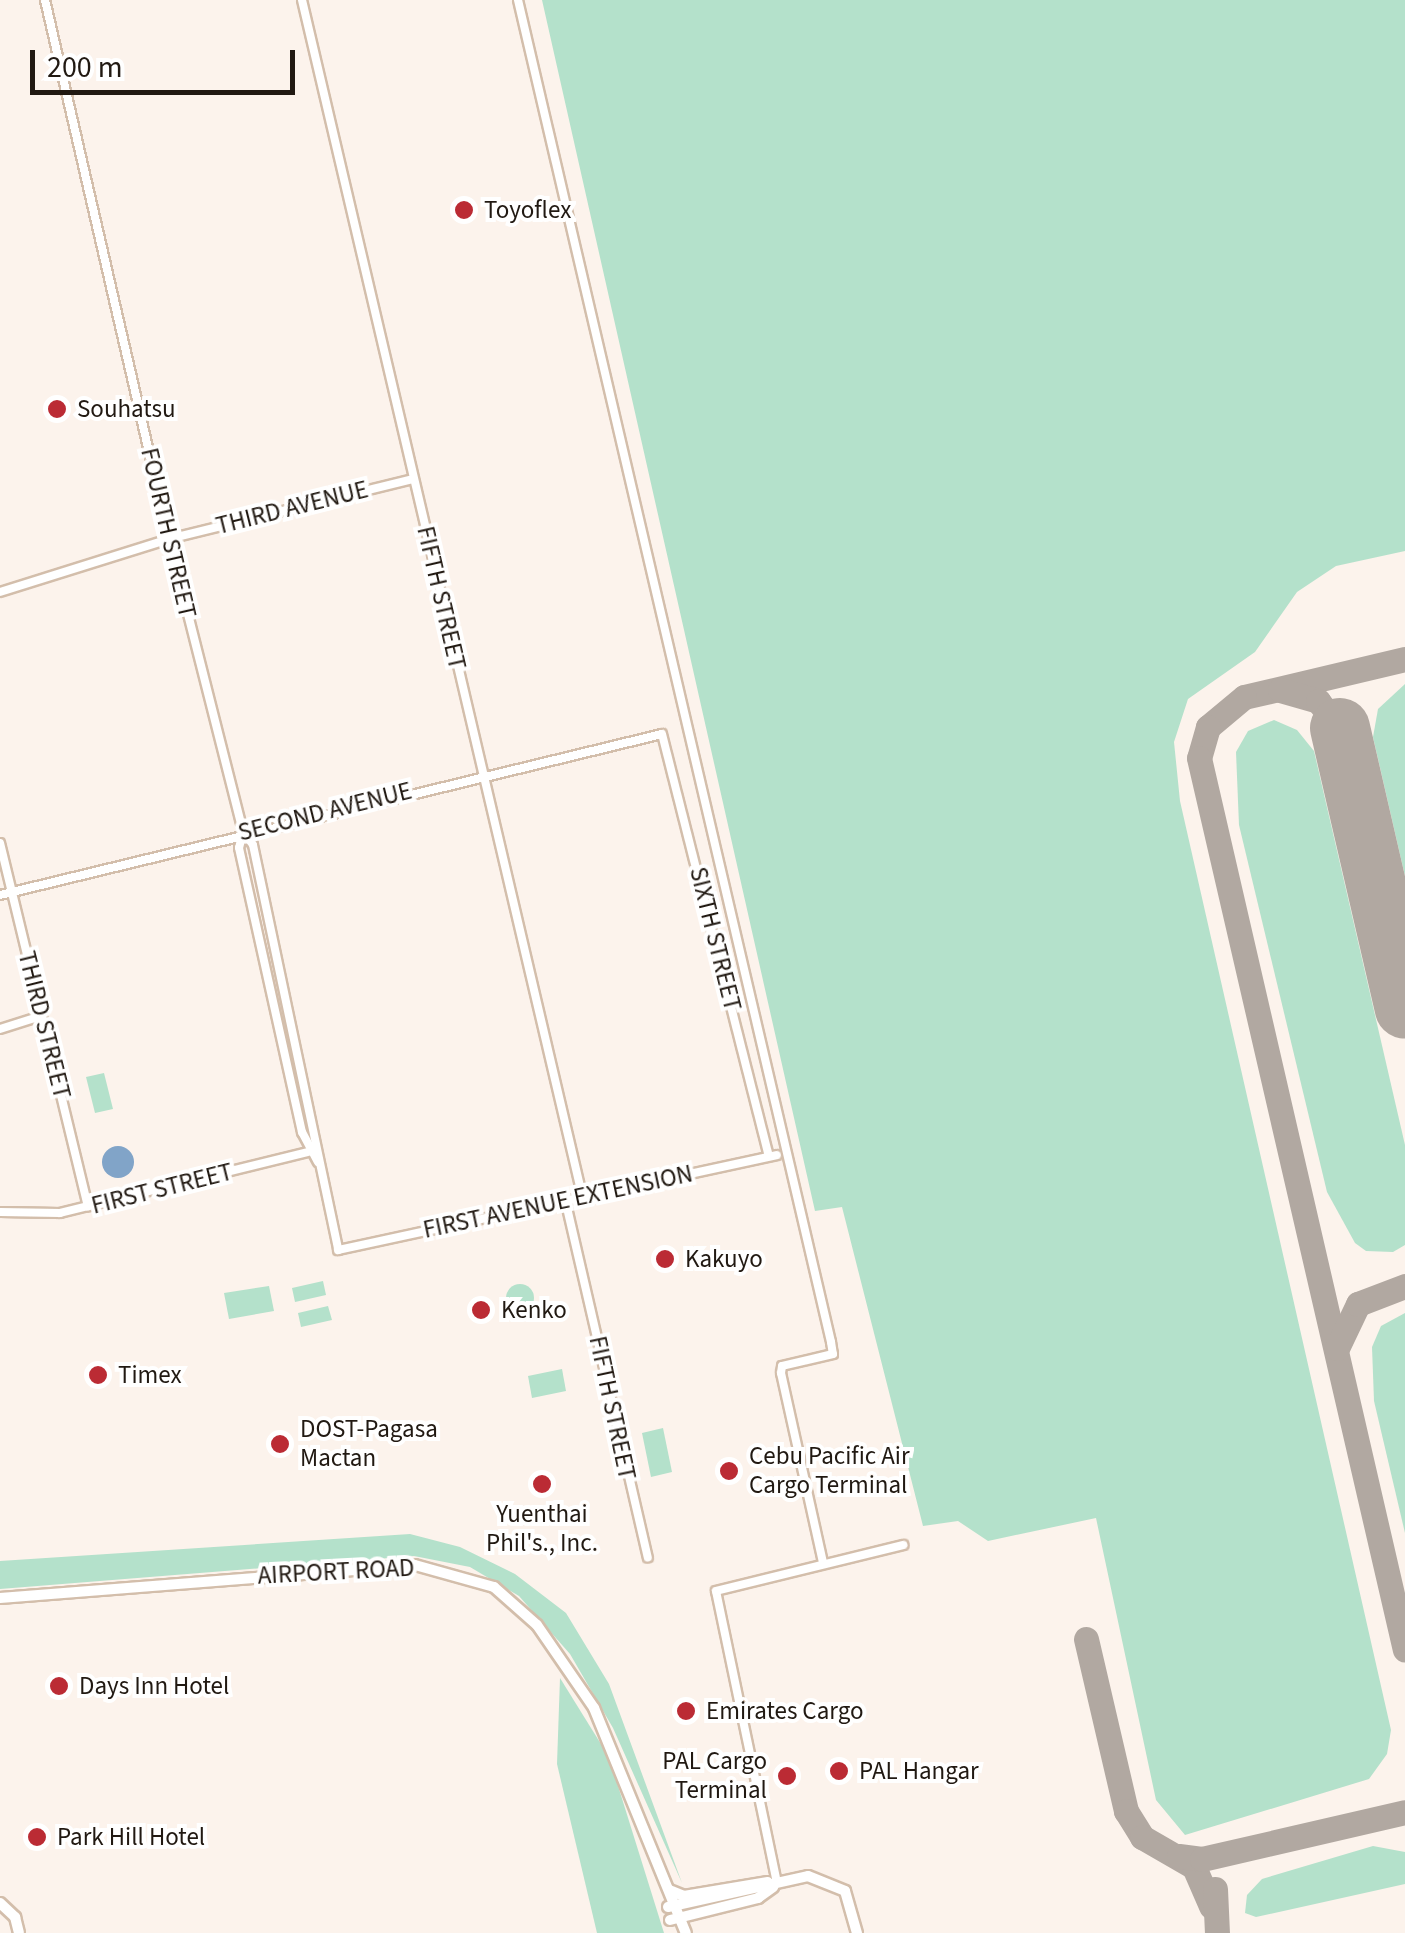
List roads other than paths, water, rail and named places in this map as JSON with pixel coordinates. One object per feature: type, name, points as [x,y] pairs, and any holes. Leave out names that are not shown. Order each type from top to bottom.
[{"type":"street","name":"FOURTH STREET","points":[[45,0],[169,539],[242,832],[239,848],[307,1152]]},
{"type":"street","name":"FIFTH STREET","points":[[302,0],[582,1195]]},
{"type":"street","points":[[518,0],[831,1342],[833,1354],[782,1366],[781,1372],[823,1563]]},
{"type":"street","name":"THIRD AVENUE","points":[[0,592],[169,539],[413,479]]},
{"type":"street","name":"SECOND AVENUE","points":[[0,895],[650,732]]},
{"type":"street","name":"SIXTH STREET","points":[[650,732],[666,738],[773,1156]]},
{"type":"street","name":"FOURTH STREET","points":[[242,832],[252,844],[322,1148]]},
{"type":"street","name":"THIRD STREET","points":[[0,843],[88,1207]]},
{"type":"street","points":[[262,953],[276,948]]},
{"type":"street","points":[[274,1006],[288,1002]]},
{"type":"street","points":[[0,1029],[42,1016]]},
{"type":"street","points":[[287,1065],[301,1061]]},
{"type":"street","points":[[302,1132],[316,1129]]},
{"type":"street","points":[[307,1152],[318,1162],[322,1148]]},
{"type":"street","name":"FIRST STREET","points":[[0,1212],[88,1207],[322,1148]]},
{"type":"street","name":"FIRST AVENUE EXTENSION","points":[[318,1162],[338,1250],[773,1156]]},
{"type":"street","name":"FIFTH STREET","points":[[565,1198],[648,1558]]},
{"type":"street","points":[[776,1883],[716,1591],[903,1545]]},
{"type":"street","name":"AIRPORT ROAD","points":[[0,1598],[354,1566],[416,1565],[472,1576],[519,1604],[594,1708],[676,1918],[686,1933]]},
{"type":"street","points":[[672,1906],[808,1876],[839,1884],[857,1933]]},
{"type":"street","points":[[665,1889],[684,1896],[744,1882],[776,1883]]},
{"type":"street","points":[[676,1918],[758,1898],[776,1883]]},
{"type":"street","points":[[0,1903],[15,1917],[18,1933]]},
{"type":"street","name":"AIRPORT ROAD","points":[[674,1933],[676,1918]]},
{"type":"water","points":[[118,1146],[129,1151],[134,1162],[129,1173],[118,1178],[107,1173],[102,1162],[107,1151]]},
{"type":"place","name":"Toyoflex","points":[[464,210]]},
{"type":"place","name":"Souhatsu","points":[[57,409]]},
{"type":"place","name":"Kakuyo","points":[[665,1259]]},
{"type":"place","name":"Kenko","points":[[481,1310]]},
{"type":"place","name":"Timex","points":[[98,1375]]},
{"type":"place","name":"DOST-Pagasa Mactan","points":[[280,1444]]},
{"type":"place","name":"Cebu Pacific Air Cargo Terminal","points":[[729,1471]]},
{"type":"place","name":"Yuenthai Phil's., Inc.","points":[[542,1484]]},
{"type":"place","name":"Days Inn Hotel","points":[[59,1686]]},
{"type":"place","name":"Emirates Cargo","points":[[686,1711]]},
{"type":"place","name":"PAL Hangar","points":[[839,1771]]},
{"type":"place","name":"PAL Cargo Terminal","points":[[787,1776]]},
{"type":"place","name":"Park Hill Hotel","points":[[37,1837]]}]
